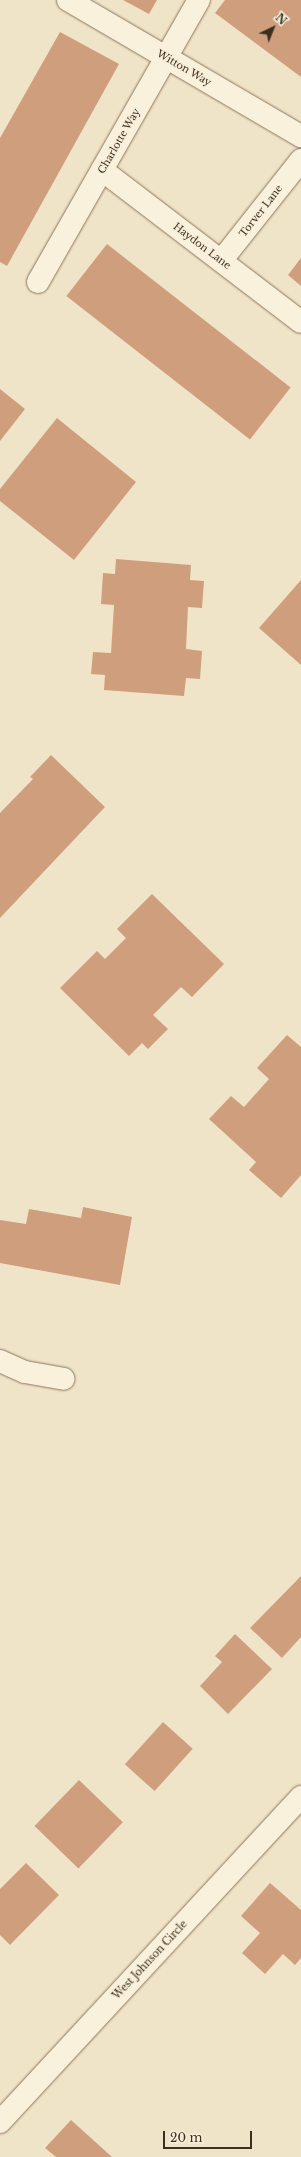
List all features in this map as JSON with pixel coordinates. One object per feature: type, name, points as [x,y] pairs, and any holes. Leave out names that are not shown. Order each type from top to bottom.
[{"type":"street","name":"Witton Way","points":[[68,0],[301,136]]},
{"type":"street","name":"Charlotte Way","points":[[38,282],[199,0]]},
{"type":"street","name":"Torver Lane","points":[[221,261],[301,160]]},
{"type":"street","name":"Haydon Lane","points":[[102,170],[301,322]]},
{"type":"street","points":[[0,1361],[25,1372],[63,1379]]},
{"type":"street","name":"West Johnson Circle","points":[[0,2122],[301,1797]]},
{"type":"building","points":[[123,0],[157,0],[149,14]]},
{"type":"building","points":[[225,0],[301,0],[301,77],[215,13]]},
{"type":"building","points":[[60,32],[119,64],[7,266],[0,262],[0,138]]},
{"type":"building","points":[[107,244],[291,387],[250,439],[66,296]]},
{"type":"building","points":[[301,258],[301,286],[288,275]]},
{"type":"building","points":[[0,389],[25,409],[0,441]]},
{"type":"building","points":[[57,418],[136,482],[74,560],[0,501],[0,489]]},
{"type":"building","points":[[116,559],[191,565],[190,580],[204,581],[202,608],[188,607],[186,649],[202,651],[200,679],[186,678],[184,696],[104,690],[105,675],[91,674],[93,652],[111,653],[114,605],[101,604],[103,573],[115,574]]},
{"type":"building","points":[[301,580],[301,665],[259,628]]},
{"type":"building","points":[[51,755],[105,807],[0,918],[0,813],[33,779],[30,777]]},
{"type":"building","points":[[152,894],[224,964],[192,997],[181,987],[153,1015],[168,1029],[148,1049],[142,1043],[129,1056],[60,988],[97,951],[105,959],[126,938],[117,929]]},
{"type":"building","points":[[287,1035],[301,1047],[301,1175],[281,1198],[249,1170],[256,1162],[209,1119],[231,1096],[244,1107],[269,1079],[257,1068]]},
{"type":"building","points":[[83,1207],[132,1217],[120,1285],[0,1263],[0,1220],[26,1224],[29,1209],[81,1218]]},
{"type":"building","points":[[301,1576],[301,1637],[282,1658],[250,1628]]},
{"type":"building","points":[[235,1634],[272,1669],[228,1714],[200,1686],[222,1662],[215,1656]]},
{"type":"building","points":[[163,1722],[193,1749],[155,1791],[125,1764]]},
{"type":"building","points":[[79,1780],[123,1822],[78,1868],[35,1826]]},
{"type":"building","points":[[26,1863],[59,1895],[10,1945],[0,1935],[0,1889]]},
{"type":"building","points":[[270,1883],[301,1910],[301,1958],[295,1965],[283,1954],[265,1974],[242,1953],[260,1933],[241,1916]]},
{"type":"building","points":[[71,2120],[112,2157],[56,2157],[45,2148]]}]
